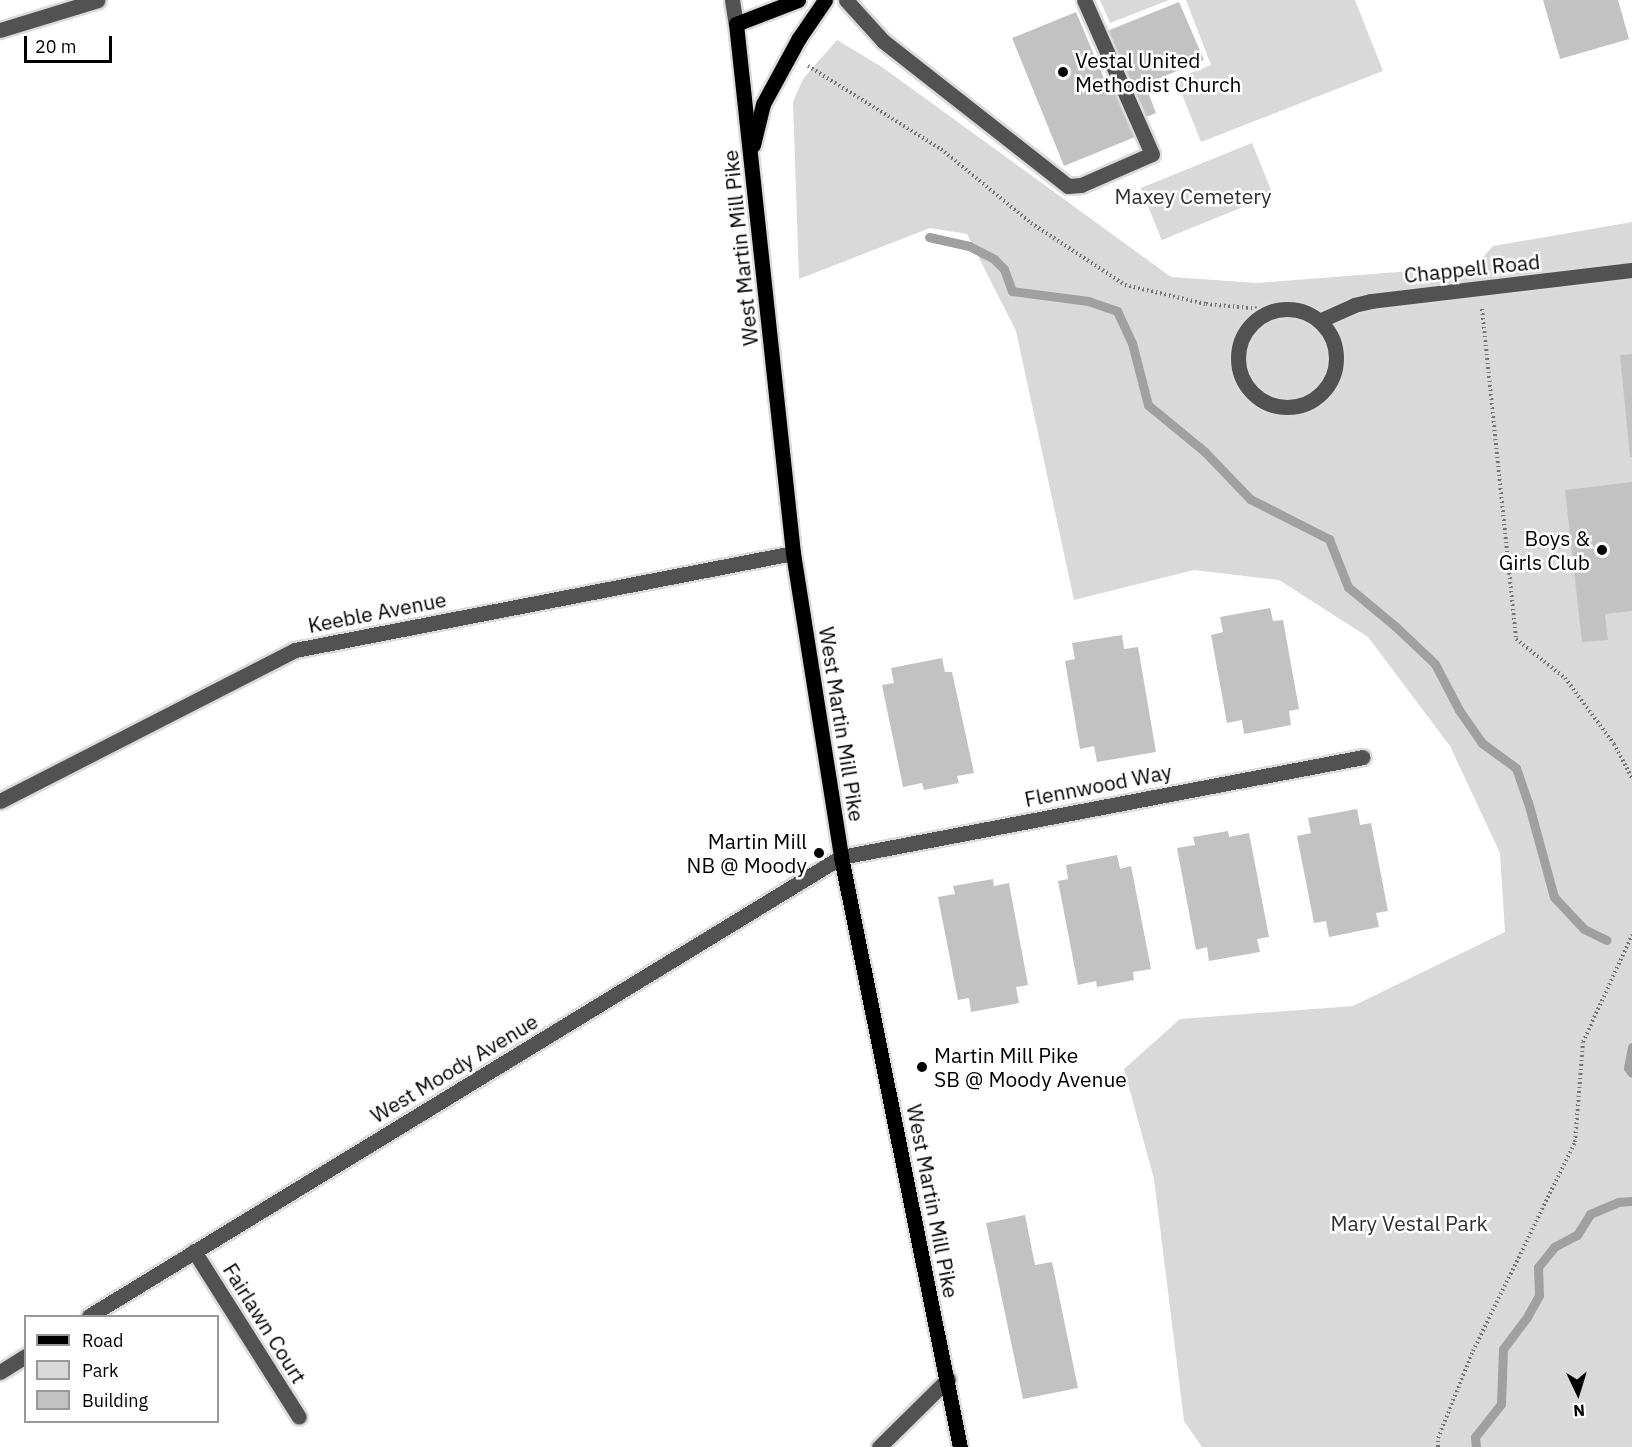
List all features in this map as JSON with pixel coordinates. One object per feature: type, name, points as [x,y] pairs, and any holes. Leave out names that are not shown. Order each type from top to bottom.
[{"type":"main road","points":[[736,24],[798,0]]},
{"type":"main road","points":[[751,154],[763,104],[825,0]]},
{"type":"main road","name":"West Martin Mill Pike","points":[[736,24],[794,553],[841,857],[960,1447]]},
{"type":"street","points":[[0,30],[98,0]]},
{"type":"street","name":"West Martin Mill Pike","points":[[732,0],[736,24]]},
{"type":"street","points":[[846,0],[883,41],[1068,186],[1081,185],[1152,154],[1113,72],[1084,0]]},
{"type":"street","name":"Chappell Road","points":[[1321,320],[1354,305],[1371,301],[1480,290],[1632,270]]},
{"type":"street","points":[[1273,310],[1299,310],[1321,320],[1331,334],[1336,350],[1336,366],[1331,382],[1321,395],[1307,404],[1292,407],[1276,406],[1261,400],[1240,376],[1237,360],[1239,344],[1246,330],[1258,317],[1273,310]]},
{"type":"street","name":"Keeble Avenue","points":[[0,801],[295,650],[794,553]]},
{"type":"street","name":"Flennwood Way","points":[[841,857],[1364,757]]},
{"type":"street","name":"West Moody Avenue","points":[[92,1315],[841,857]]},
{"type":"street","name":"Fairlawn Court","points":[[194,1251],[299,1417]]},
{"type":"street","points":[[0,1372],[24,1357]]},
{"type":"street","points":[[879,1447],[948,1379]]},
{"type":"path","points":[[790,56],[941,149],[1031,223],[1125,285],[1206,304],[1273,310]]},
{"type":"path","points":[[1480,290],[1516,639],[1565,678],[1614,744],[1632,778]]},
{"type":"path","points":[[1438,1447],[1438,1438],[1473,1352],[1575,1142],[1583,1042],[1632,935]]},
{"type":"green space","points":[[1100,0],[1169,0],[1110,23]]},
{"type":"green space","points":[[1186,0],[1355,0],[1383,71],[1201,142],[1176,79],[1211,65]]},
{"type":"green space","name":"Mary Vestal Park","points":[[837,40],[882,67],[1171,277],[1257,283],[1475,266],[1493,246],[1632,222],[1632,1447],[1202,1447],[1184,1421],[1154,1179],[1124,1069],[1180,1019],[1353,1006],[1505,932],[1500,853],[1450,746],[1368,637],[1279,580],[1194,570],[1074,600],[1016,331],[967,234],[930,228],[799,279],[793,102],[803,79]]},
{"type":"green space","name":"Maxey Cemetery","points":[[1252,143],[1273,195],[1162,240],[1141,188]]},
{"type":"building","points":[[1543,0],[1618,0],[1629,39],[1560,59]]},
{"type":"building","name":"Vestal United Methodist Church","points":[[1179,2],[1204,60],[1145,84],[1156,113],[1129,124],[1135,137],[1064,166],[1012,38],[1076,12],[1111,95],[1130,87],[1107,31]]},
{"type":"building","points":[[1632,354],[1632,457],[1630,457],[1620,355]]},
{"type":"building","name":"Boys & Girls Club","points":[[1632,482],[1632,611],[1605,614],[1608,640],[1582,642],[1565,490]]},
{"type":"building","points":[[1270,608],[1273,621],[1283,620],[1299,709],[1289,711],[1291,725],[1244,734],[1242,720],[1227,723],[1211,635],[1223,632],[1220,617]]},
{"type":"building","points":[[1122,635],[1124,649],[1138,647],[1156,752],[1097,762],[1094,746],[1080,749],[1065,661],[1075,659],[1072,643]]},
{"type":"building","points":[[942,658],[945,672],[952,672],[974,773],[957,776],[959,783],[924,790],[922,783],[903,787],[882,685],[894,683],[891,668]]},
{"type":"building","points":[[1357,809],[1360,825],[1371,823],[1388,911],[1376,913],[1379,927],[1329,937],[1326,921],[1314,923],[1297,836],[1311,833],[1308,818]]},
{"type":"building","points":[[1228,831],[1229,837],[1249,833],[1269,937],[1257,939],[1260,952],[1209,961],[1207,947],[1196,950],[1177,848],[1195,845],[1193,837]]},
{"type":"building","points":[[1117,855],[1120,869],[1131,866],[1151,969],[1133,972],[1134,980],[1097,987],[1096,981],[1078,985],[1058,881],[1068,879],[1066,865]]},
{"type":"building","points":[[993,879],[994,886],[1009,883],[1028,985],[1016,987],[1019,1003],[971,1012],[969,998],[958,1000],[938,897],[955,894],[953,886]]},
{"type":"building","points":[[1025,1215],[1035,1265],[1052,1262],[1078,1388],[1023,1399],[986,1223]]},
{"type":"waterway","points":[[929,237],[969,246],[994,259],[1004,269],[1012,291],[1088,301],[1117,311],[1132,343],[1148,405],[1205,452],[1250,499],[1329,539],[1348,587],[1395,626],[1435,664],[1459,710],[1482,743],[1516,768],[1528,802],[1554,897],[1584,929],[1607,940]]},
{"type":"waterway","points":[[1632,1047],[1628,1068],[1632,1073]]},
{"type":"waterway","points":[[1476,1447],[1475,1437],[1501,1404],[1503,1349],[1527,1317],[1539,1295],[1538,1267],[1554,1247],[1577,1235],[1590,1214],[1618,1202],[1632,1201]]},
{"type":"place","name":"Vestal United Methodist Church","points":[[1063,72]]},
{"type":"place","name":"Boys & Girls Club","points":[[1602,550]]},
{"type":"place","name":"Martin Mill NB @ Moody","points":[[819,853]]},
{"type":"place","name":"Martin Mill Pike SB @ Moody Avenue","points":[[922,1067]]}]
